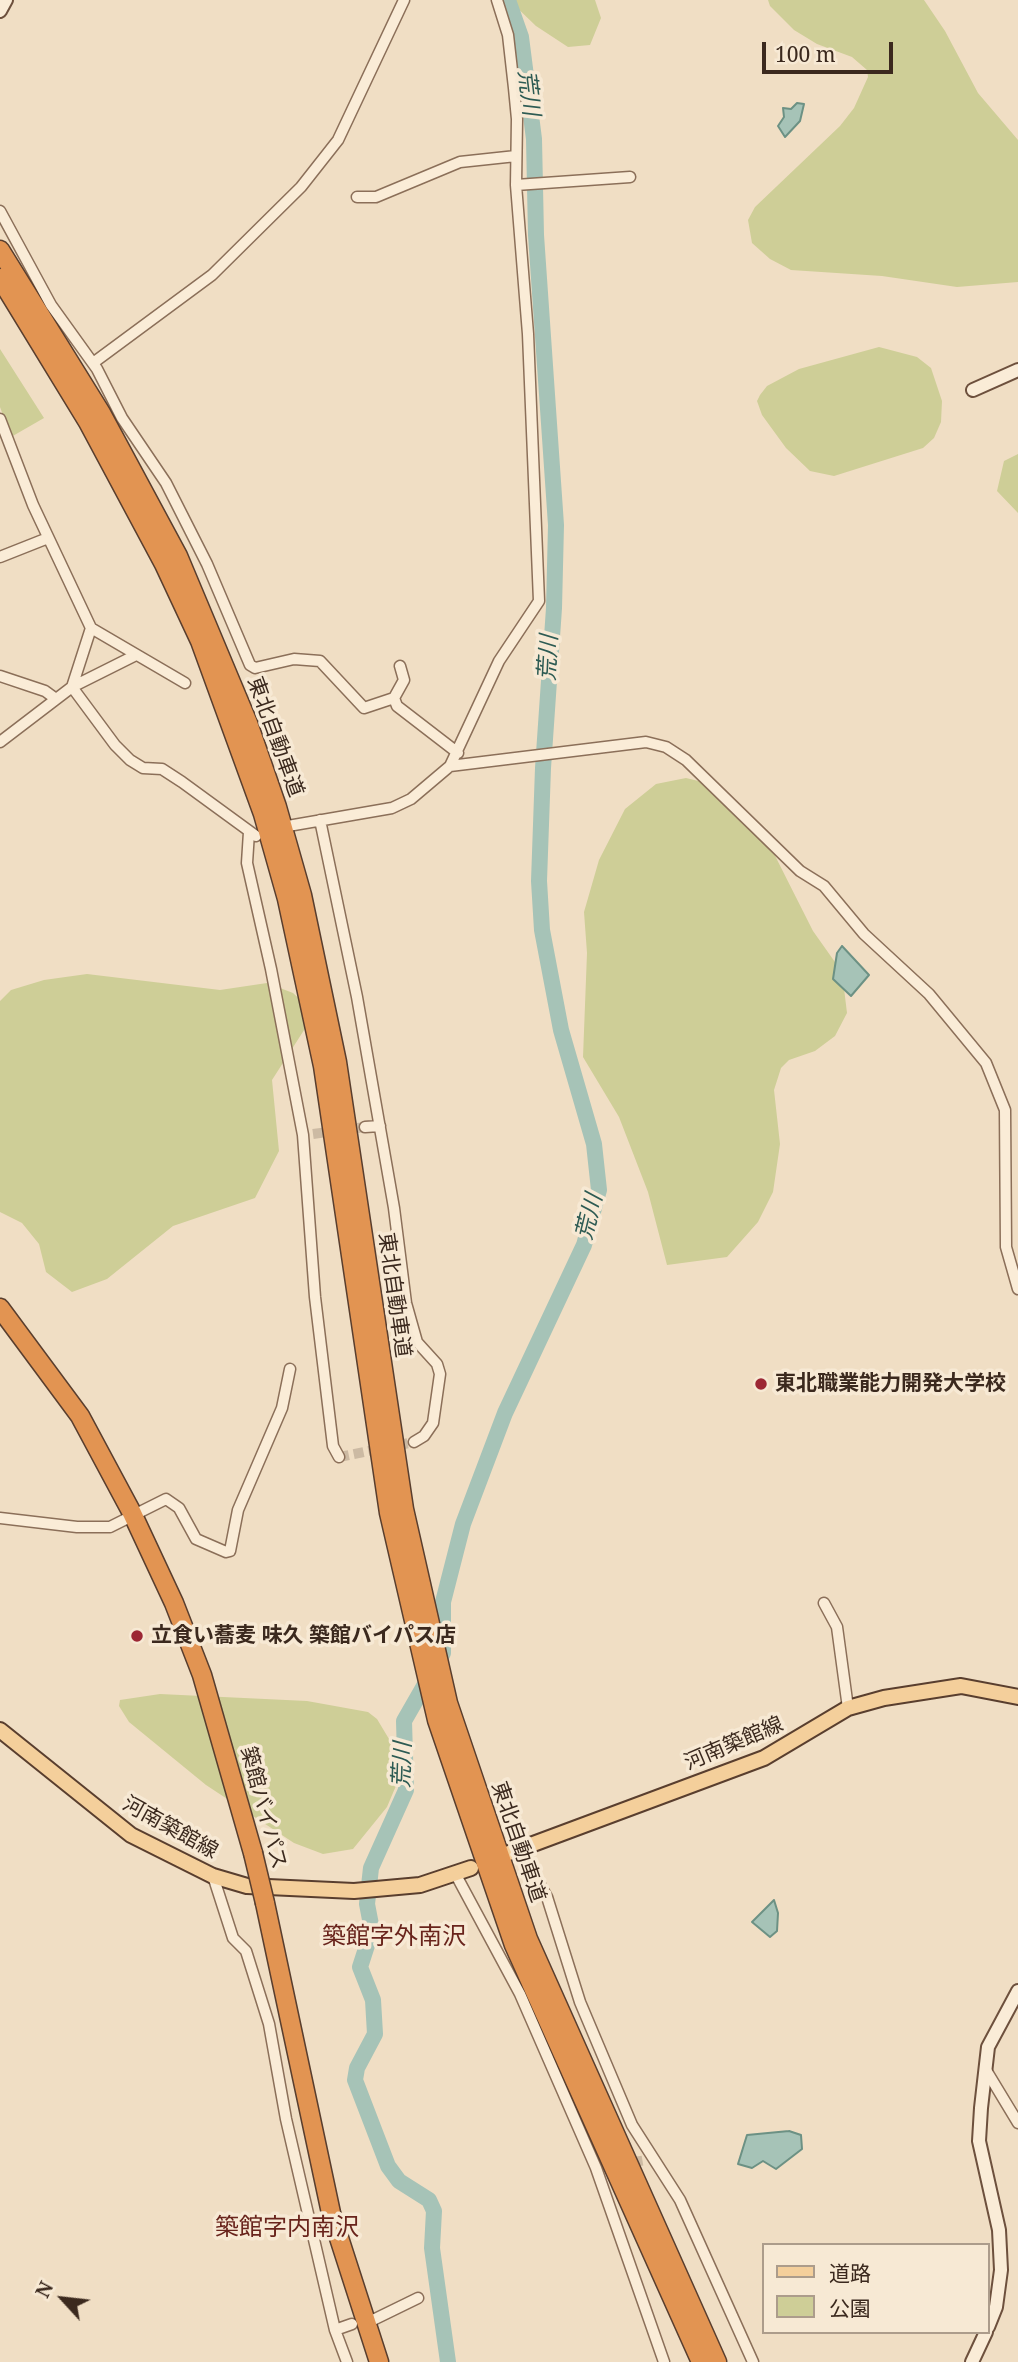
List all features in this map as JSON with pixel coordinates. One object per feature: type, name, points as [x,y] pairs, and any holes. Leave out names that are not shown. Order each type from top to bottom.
[{"type":"highway","name":"東北自動車道","points":[[0,250],[101,413],[178,556],[248,723],[277,807],[302,895],[337,1062],[404,1509],[430,1634],[448,1703],[528,1939],[717,2362]]},
{"type":"highway","name":"東北自動車道","points":[[0,278],[94,432],[164,564],[200,641],[263,814],[287,899],[323,1066],[389,1513],[419,1652],[437,1720],[514,1945],[701,2362]]},
{"type":"highway","name":"築館バイパス","points":[[0,1308],[80,1416],[132,1513],[202,1675],[265,1903],[331,2213],[379,2362]]},
{"type":"main road","name":"河南築館線","points":[[514,1852],[764,1758],[848,1708],[884,1698],[950,1686],[985,1689],[1018,1698]]},
{"type":"main road","name":"河南築館線","points":[[0,1730],[131,1835],[213,1877],[247,1886],[354,1891],[420,1885],[471,1868]]},
{"type":"street","points":[[0,11],[6,0]]},
{"type":"street","points":[[93,363],[212,275],[301,187],[338,139],[404,0]]},
{"type":"street","points":[[288,826],[380,810],[407,801],[452,766],[499,661],[539,601],[528,334],[516,156],[517,119],[508,35],[497,0]]},
{"type":"street","points":[[357,197],[376,197],[460,162],[516,156]]},
{"type":"street","points":[[519,185],[630,177]]},
{"type":"street","points":[[0,211],[51,305],[93,363],[122,418],[166,483],[191,530],[250,665],[256,667],[294,659],[320,661],[364,708],[394,698],[404,680],[400,666]]},
{"type":"street","points":[[973,390],[1018,370]]},
{"type":"street","points":[[0,419],[48,538],[91,628],[136,655],[165,668],[185,683]]},
{"type":"street","points":[[0,557],[48,538]]},
{"type":"street","points":[[72,687],[91,628]]},
{"type":"street","points":[[3,737],[72,687],[136,655]]},
{"type":"street","points":[[0,676],[45,691],[56,699]]},
{"type":"street","points":[[72,687],[115,745],[130,760],[143,768],[162,769],[252,834],[247,863],[308,1135],[315,1297],[333,1446],[340,1457]]},
{"type":"street","points":[[394,698],[397,706],[457,753]]},
{"type":"street","points":[[452,766],[646,742],[666,747],[686,760],[800,871],[824,886],[864,934],[929,994],[985,1063],[1005,1110],[1006,1247],[1018,1289]]},
{"type":"street","points":[[320,820],[358,997],[408,1315],[417,1342],[437,1364],[440,1374],[433,1423],[424,1436],[414,1442]]},
{"type":"street","points":[[365,1127],[380,1126]]},
{"type":"street","points":[[0,1518],[76,1527],[110,1527],[132,1513],[166,1499],[178,1508],[196,1539],[226,1552],[230,1550],[238,1510],[282,1408],[290,1369]]},
{"type":"street","points":[[824,1603],[837,1627],[848,1708]]},
{"type":"street","points":[[514,1852],[547,1897],[580,2002],[632,2125],[649,2158],[680,2200],[753,2362]]},
{"type":"street","points":[[456,1875],[520,1994],[600,2168],[664,2362]]},
{"type":"street","points":[[213,1877],[233,1938],[246,1951],[269,2024],[286,2119],[335,2330],[347,2362]]},
{"type":"street","points":[[990,2322],[996,2307],[1001,2270],[999,2230],[979,2141],[985,2069],[988,2047],[1018,1991]]},
{"type":"street","points":[[985,2069],[1018,2123]]},
{"type":"street","points":[[375,2319],[418,2298]]},
{"type":"street","points":[[335,2330],[352,2324]]},
{"type":"street","points":[[972,2362],[985,2334]]},
{"type":"green space","points":[[509,0],[595,0],[601,18],[590,45],[568,47],[536,26]]},
{"type":"green space","points":[[768,0],[924,0],[945,31],[978,93],[1018,140],[1018,282],[957,287],[882,276],[791,270],[770,259],[752,243],[748,220],[755,207],[840,126],[854,108],[868,77],[867,70],[852,57],[817,44],[794,30],[770,6]]},
{"type":"green space","points":[[879,347],[917,357],[931,368],[942,401],[941,422],[934,438],[923,448],[834,476],[810,471],[786,448],[762,415],[757,401],[760,395],[767,386],[799,369]]},
{"type":"green space","points":[[0,349],[44,418],[11,437],[0,407]]},
{"type":"green space","points":[[1018,454],[1018,513],[997,491],[1004,461]]},
{"type":"green space","points":[[686,778],[719,786],[758,822],[813,931],[842,972],[847,1013],[835,1036],[815,1051],[789,1060],[781,1068],[774,1090],[780,1144],[773,1192],[758,1222],[727,1257],[667,1265],[648,1192],[619,1117],[583,1057],[587,953],[584,912],[599,860],[625,809],[656,784]]},
{"type":"green space","points":[[87,974],[220,990],[267,983],[293,993],[307,1006],[306,1027],[272,1080],[279,1151],[255,1198],[173,1226],[107,1279],[72,1292],[46,1272],[39,1244],[22,1223],[0,1212],[0,1001],[11,990],[44,980]]},
{"type":"green space","points":[[160,1694],[307,1701],[368,1712],[377,1719],[395,1749],[401,1774],[387,1807],[353,1849],[323,1854],[294,1843],[206,1785],[129,1722],[119,1706],[120,1700]]},
{"type":"shaded area","points":[[797,103],[804,104],[800,121],[785,137],[778,126],[784,117],[783,108],[791,109]]},
{"type":"shaded area","points":[[842,946],[869,975],[851,996],[833,979],[837,953]]},
{"type":"shaded area","points":[[774,1900],[778,1913],[777,1931],[770,1937],[752,1922]]},
{"type":"shaded area","points":[[789,2131],[801,2135],[802,2149],[776,2169],[763,2161],[752,2168],[738,2164],[747,2135]]},
{"type":"waterway","name":"荒川","points":[[448,2362],[432,2248],[434,2211],[429,2200],[399,2181],[388,2166],[355,2080],[357,2068],[375,2034],[373,2000],[360,1967],[372,1930],[367,1904],[371,1868],[406,1790],[404,1721],[443,1653],[443,1602],[463,1524],[505,1413],[584,1245],[599,1190],[594,1144],[561,1030],[542,930],[539,881],[556,525],[536,235],[534,139],[521,37],[508,0]]},
{"type":"tunnel","points":[[313,1134],[365,1127]]},
{"type":"tunnel","points":[[339,1457],[414,1442]]},
{"type":"tunnel","points":[[603,2167],[646,2160]]},
{"type":"place","name":"東北職業能力開発大学校","points":[[761,1384]]},
{"type":"place","name":"立食い蕎麦 味久 築館バイパス店","points":[[137,1636]]},
{"type":"district","name":"築館字外南沢","points":[[394,1937]]},
{"type":"district","name":"築館字内南沢","points":[[287,2228]]}]
